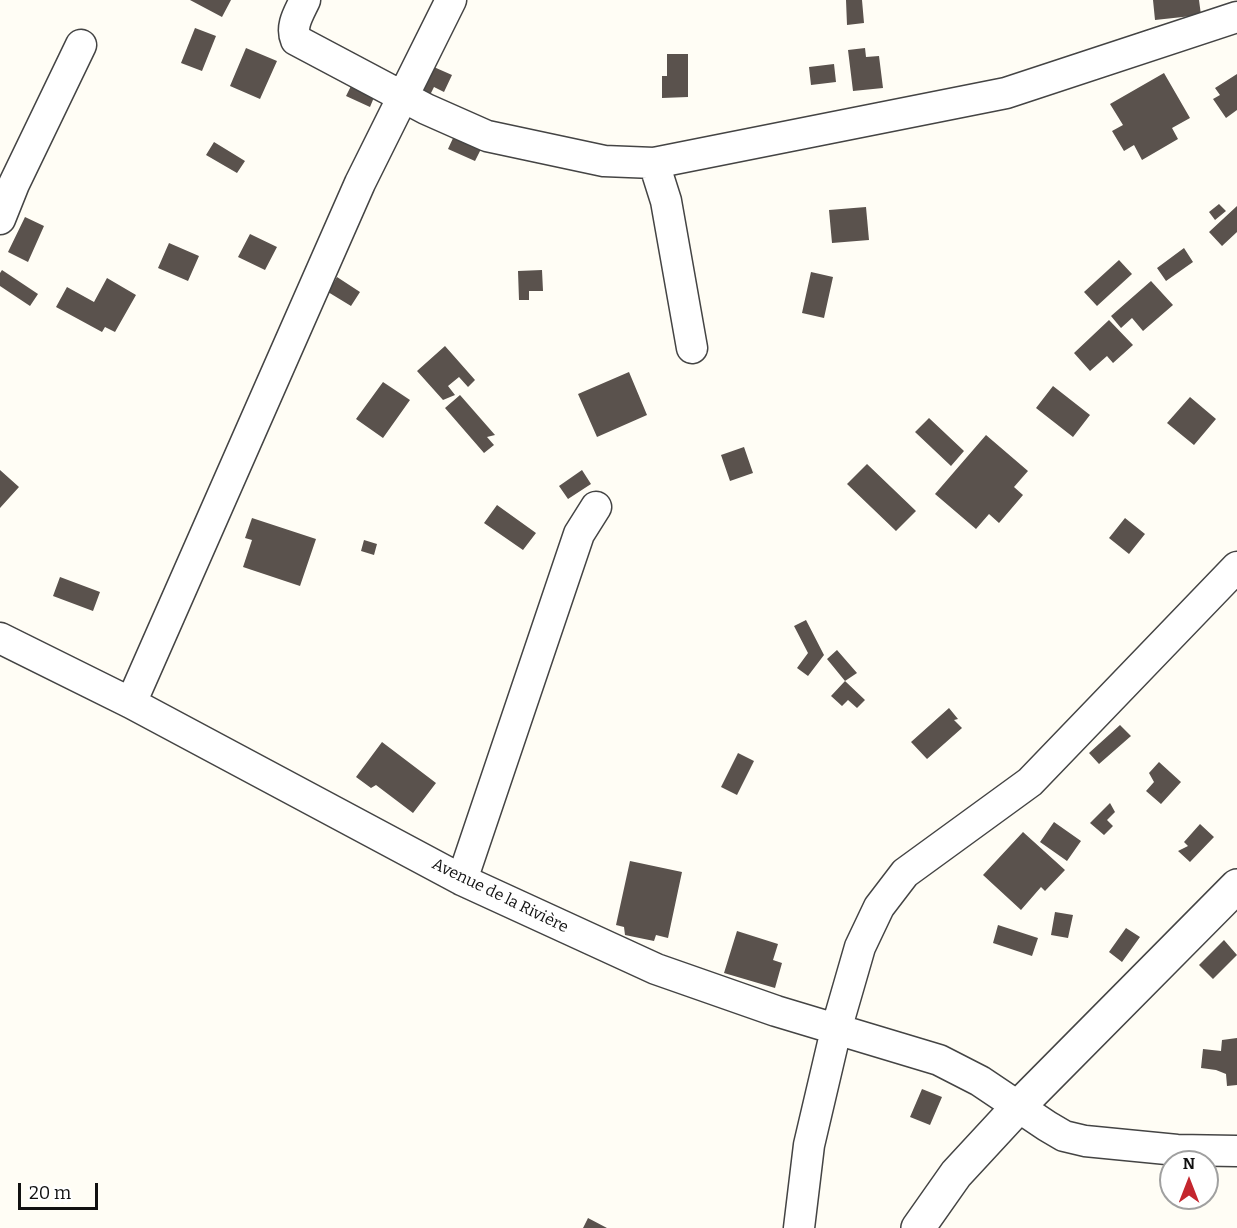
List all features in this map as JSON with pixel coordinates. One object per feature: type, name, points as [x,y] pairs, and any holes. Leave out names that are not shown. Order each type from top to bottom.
[{"type":"street","points":[[305,0],[293,32],[296,40],[426,109],[487,136],[604,160],[654,163],[1006,93],[1237,16]]},
{"type":"street","points":[[131,703],[360,183],[451,0]]},
{"type":"street","points":[[0,219],[7,181],[81,45]]},
{"type":"street","points":[[654,163],[666,201],[692,348]]},
{"type":"street","points":[[462,880],[579,534],[596,507]]},
{"type":"street","points":[[799,1228],[809,1145],[836,1030],[860,947],[879,907],[905,873],[1030,782],[1237,567]]},
{"type":"street","name":"Avenue de la Rivière","points":[[0,638],[131,703],[462,880],[656,969],[836,1030],[939,1060],[980,1081],[1064,1136],[1085,1141],[1178,1150],[1237,1151]]},
{"type":"street","points":[[918,1228],[956,1174],[1018,1107],[1237,886]]},
{"type":"building","points":[[190,0],[231,0],[222,17]]},
{"type":"building","points":[[846,0],[862,0],[864,23],[847,25]]},
{"type":"building","points":[[1153,0],[1199,0],[1201,15],[1155,20]]},
{"type":"building","points":[[195,28],[216,36],[202,71],[181,63]]},
{"type":"building","points":[[246,48],[277,61],[260,99],[230,86]]},
{"type":"building","points":[[865,48],[866,57],[879,56],[883,88],[853,91],[848,50]]},
{"type":"building","points":[[667,54],[688,54],[688,97],[662,98],[662,76],[667,76]]},
{"type":"building","points":[[427,64],[452,75],[444,92],[434,87],[430,95],[416,88]]},
{"type":"building","points":[[834,64],[836,82],[811,85],[809,67]]},
{"type":"building","points":[[1164,73],[1190,118],[1172,128],[1178,139],[1142,160],[1134,145],[1124,151],[1112,131],[1123,125],[1110,104]]},
{"type":"building","points":[[1237,74],[1237,110],[1226,118],[1213,99],[1220,95],[1215,88]]},
{"type":"building","points":[[352,84],[375,95],[370,107],[346,96]]},
{"type":"building","points":[[454,136],[481,149],[475,161],[448,149]]},
{"type":"building","points":[[214,142],[245,161],[237,173],[206,155]]},
{"type":"building","points":[[1219,204],[1226,211],[1215,220],[1209,212]]},
{"type":"building","points":[[1237,206],[1237,232],[1222,246],[1209,232]]},
{"type":"building","points":[[866,207],[869,240],[832,243],[829,210]]},
{"type":"building","points":[[25,217],[44,226],[28,262],[8,252]]},
{"type":"building","points":[[250,234],[277,247],[265,270],[238,257]]},
{"type":"building","points":[[169,243],[199,256],[188,281],[158,268]]},
{"type":"building","points":[[1184,248],[1193,262],[1166,281],[1157,268]]},
{"type":"building","points":[[1119,260],[1132,274],[1097,306],[1084,292]]},
{"type":"building","points":[[2,270],[38,294],[30,306],[0,286]]},
{"type":"building","points":[[542,270],[543,291],[529,291],[529,300],[519,300],[518,271]]},
{"type":"building","points":[[811,272],[833,277],[824,318],[802,313]]},
{"type":"building","points":[[337,277],[360,292],[351,306],[328,292]]},
{"type":"building","points":[[107,278],[136,295],[115,332],[105,327],[102,332],[56,307],[67,287],[94,302]]},
{"type":"building","points":[[1151,281],[1173,305],[1143,331],[1132,318],[1121,328],[1111,316]]},
{"type":"building","points":[[1109,320],[1133,345],[1113,363],[1107,356],[1090,371],[1074,353]]},
{"type":"building","points":[[445,346],[475,380],[468,387],[459,377],[448,386],[455,395],[443,400],[417,371]]},
{"type":"building","points":[[629,372],[647,415],[597,437],[578,394]]},
{"type":"building","points":[[383,382],[410,400],[383,438],[356,419]]},
{"type":"building","points":[[1053,386],[1090,415],[1073,437],[1036,408]]},
{"type":"building","points":[[460,395],[495,435],[487,437],[494,445],[484,453],[445,408]]},
{"type":"building","points":[[1190,397],[1216,419],[1194,445],[1167,423]]},
{"type":"building","points":[[929,418],[964,451],[951,466],[915,432]]},
{"type":"building","points":[[986,435],[1028,471],[1014,487],[1023,495],[999,523],[989,514],[976,529],[935,494]]},
{"type":"building","points":[[744,447],[753,473],[730,481],[721,455]]},
{"type":"building","points":[[867,464],[916,511],[896,531],[847,484]]},
{"type":"building","points":[[0,470],[19,487],[0,508]]},
{"type":"building","points":[[582,470],[591,484],[568,499],[559,486]]},
{"type":"building","points":[[497,505],[536,533],[523,550],[484,523]]},
{"type":"building","points":[[252,518],[316,539],[300,586],[243,567],[252,540],[245,538]]},
{"type":"building","points":[[1125,518],[1145,534],[1129,554],[1109,538]]},
{"type":"building","points":[[364,540],[377,544],[374,555],[361,551]]},
{"type":"building","points":[[60,577],[100,592],[93,611],[53,596]]},
{"type":"building","points":[[806,620],[824,655],[808,676],[797,668],[808,653],[794,626]]},
{"type":"building","points":[[837,650],[857,673],[845,681],[827,659]]},
{"type":"building","points":[[845,681],[865,700],[857,708],[848,700],[842,706],[831,696]]},
{"type":"building","points":[[949,708],[958,719],[954,720],[962,728],[927,759],[911,742]]},
{"type":"building","points":[[1120,725],[1131,736],[1099,764],[1089,753]]},
{"type":"building","points":[[382,742],[436,783],[413,813],[376,785],[371,788],[356,777]]},
{"type":"building","points":[[738,753],[754,761],[737,795],[721,787]]},
{"type":"building","points":[[1159,762],[1181,782],[1161,804],[1146,791],[1154,782],[1149,773]]},
{"type":"building","points":[[1110,803],[1115,812],[1107,820],[1113,826],[1104,835],[1090,823]]},
{"type":"building","points":[[1054,822],[1081,841],[1067,861],[1040,842]]},
{"type":"building","points":[[1200,824],[1214,837],[1190,862],[1178,851],[1188,846],[1184,842]]},
{"type":"building","points":[[1023,832],[1065,870],[1045,891],[1041,887],[1021,910],[983,875]]},
{"type":"building","points":[[630,861],[682,872],[668,938],[656,935],[654,941],[625,935],[624,927],[616,925]]},
{"type":"building","points":[[1055,912],[1073,915],[1068,938],[1051,935]]},
{"type":"building","points":[[998,925],[1038,938],[1032,956],[993,943]]},
{"type":"building","points":[[1126,928],[1140,937],[1122,962],[1109,952]]},
{"type":"building","points":[[737,931],[778,944],[773,960],[782,963],[775,988],[724,973]]},
{"type":"building","points":[[1224,940],[1237,955],[1213,979],[1199,965]]},
{"type":"building","points":[[1237,1038],[1237,1085],[1227,1086],[1226,1074],[1201,1068],[1203,1049],[1221,1051],[1222,1040]]},
{"type":"building","points":[[922,1089],[942,1097],[930,1125],[910,1117]]},
{"type":"building","points":[[588,1218],[607,1228],[583,1228]]}]
